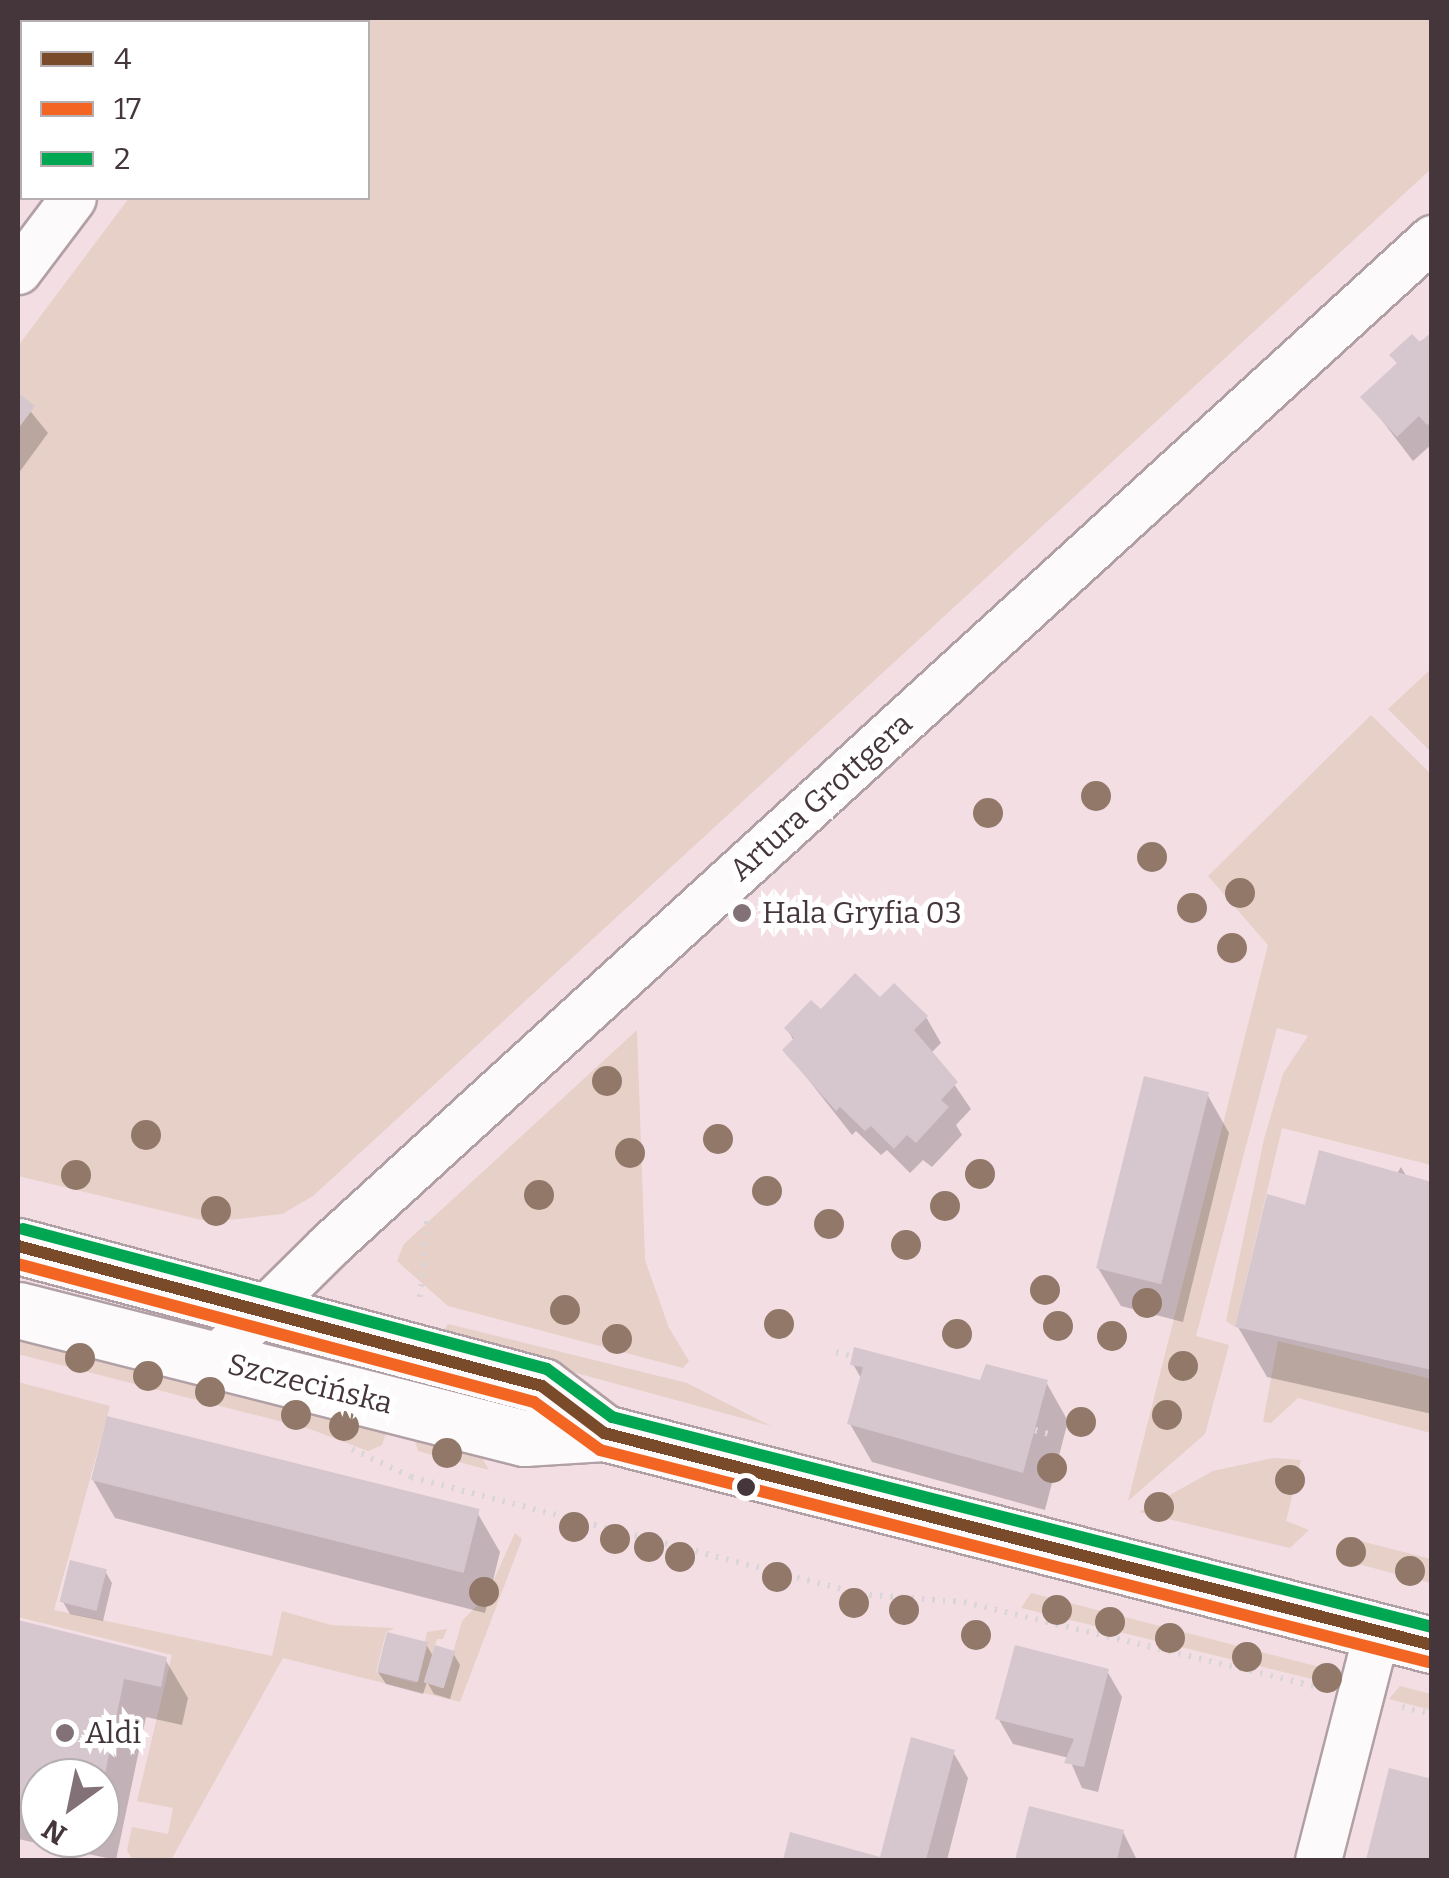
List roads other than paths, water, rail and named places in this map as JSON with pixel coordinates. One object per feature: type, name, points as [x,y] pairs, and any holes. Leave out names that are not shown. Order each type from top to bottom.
[{"type":"street","points":[[18,271],[71,200]]},
{"type":"street","name":"Artura Grottgera","points":[[214,1359],[263,1309],[1432,238]]},
{"type":"street","name":"Szczecińska","points":[[18,1246],[542,1386],[604,1434]]},
{"type":"street","name":"Szczecińska","points":[[18,1310],[524,1438],[604,1434],[1432,1644]]},
{"type":"street","points":[[1318,1860],[1377,1630]]},
{"type":"place","name":"Hala Gryfia 03","points":[[742,913]]},
{"type":"place","name":"Aldi","points":[[65,1733]]}]
